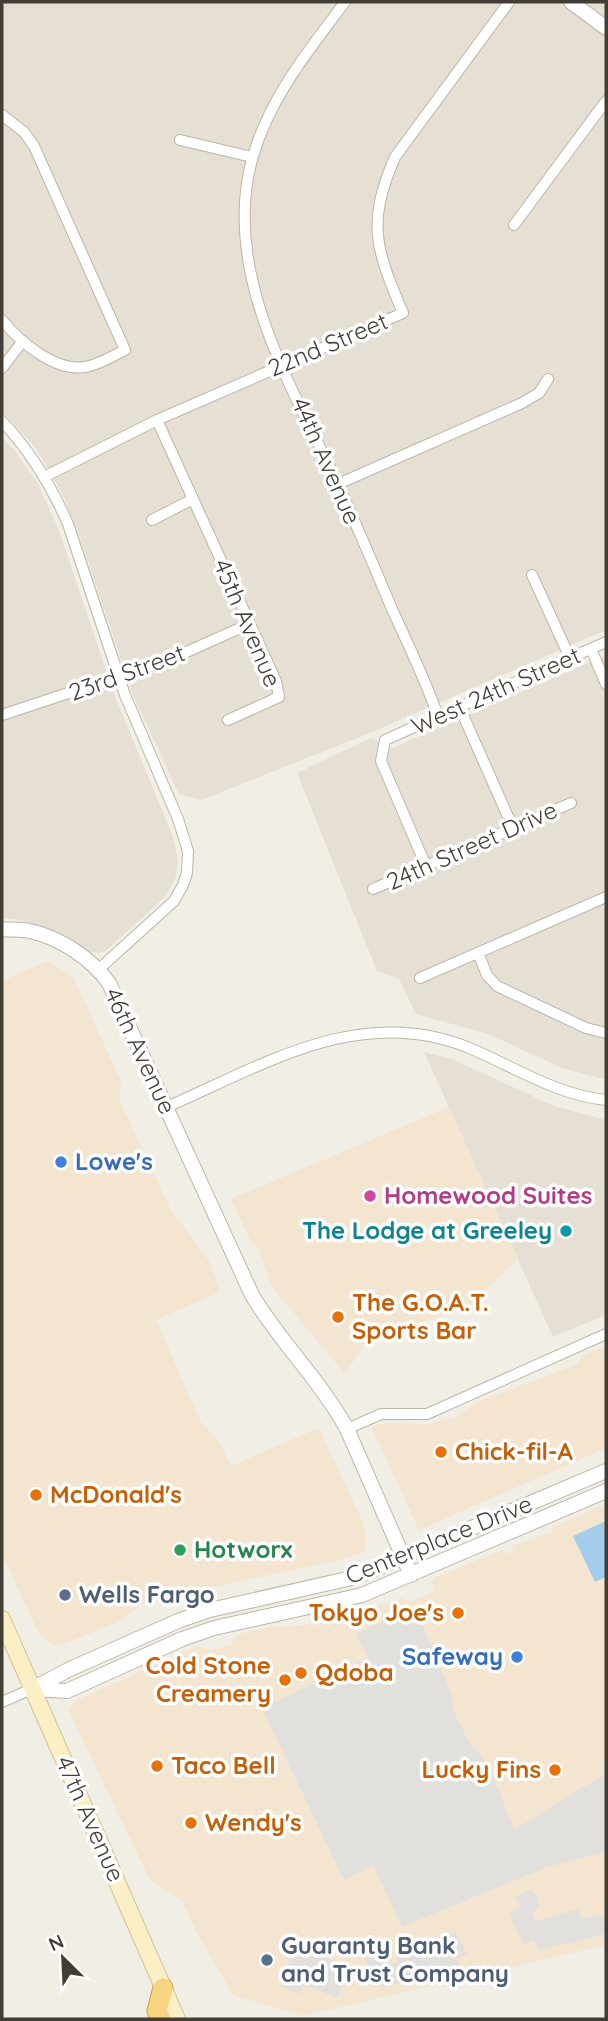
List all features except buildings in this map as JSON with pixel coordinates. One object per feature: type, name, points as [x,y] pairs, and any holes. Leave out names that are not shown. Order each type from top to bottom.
[{"type":"highway","points":[[161,2019],[157,2011],[163,1988]]},
{"type":"main road","name":"47th Avenue","points":[[2,1619],[177,2019]]},
{"type":"street","name":"44th Avenue","points":[[345,2],[281,90],[252,157],[245,223],[249,267],[261,316],[338,484],[438,716]]},
{"type":"street","name":"22nd Street","points":[[46,476],[157,420],[403,313],[382,263],[376,228],[384,182],[395,157],[509,2]]},
{"type":"street","points":[[571,2],[606,29]]},
{"type":"street","points":[[514,225],[606,101]]},
{"type":"street","points":[[2,115],[24,132],[34,146],[125,349],[87,367],[68,367],[49,359],[23,341],[2,320]]},
{"type":"street","points":[[180,140],[252,157]]},
{"type":"street","points":[[2,368],[23,341]]},
{"type":"street","points":[[338,484],[522,403],[538,394],[548,379]]},
{"type":"street","name":"45th Avenue","points":[[157,420],[276,681],[279,696],[228,720]]},
{"type":"street","name":"46th Avenue","points":[[2,421],[46,476],[68,524],[119,677],[178,819],[188,851],[187,873],[174,901],[99,969],[109,983],[252,1294],[283,1340],[327,1394],[347,1429],[411,1575]]},
{"type":"street","points":[[152,520],[193,499]]},
{"type":"street","points":[[532,575],[570,657]]},
{"type":"street","name":"23rd Street","points":[[2,715],[171,659],[249,624]]},
{"type":"street","name":"West 24th Street","points":[[426,866],[381,761],[385,740],[606,642]]},
{"type":"street","points":[[591,649],[606,684]]},
{"type":"street","points":[[459,706],[513,828]]},
{"type":"street","name":"24th Street Drive","points":[[373,889],[571,803]]},
{"type":"street","points":[[420,978],[606,897]]},
{"type":"street","points":[[2,929],[30,931],[57,941],[99,969]]},
{"type":"street","points":[[478,953],[488,975],[497,986],[586,1028],[606,1033]]},
{"type":"street","points":[[167,1107],[311,1044],[373,1031],[406,1032],[454,1043],[559,1090],[590,1099],[606,1100]]},
{"type":"street","points":[[347,1429],[381,1414],[427,1414],[606,1334]]},
{"type":"street","name":"Centerplace Drive","points":[[2,1702],[178,1621],[232,1604],[339,1582],[404,1558],[606,1471]]},
{"type":"street","name":"Centerplace Drive","points":[[34,1688],[67,1690],[182,1639],[214,1628],[362,1595],[606,1491]]},
{"type":"shaded area","points":[[2,2],[606,2],[606,630],[372,732],[201,800],[179,794],[133,695],[76,527],[61,491],[35,447],[2,411]]},
{"type":"shaded area","points":[[2,437],[37,482],[58,528],[114,694],[173,837],[178,860],[176,877],[166,896],[106,951],[99,953],[91,952],[55,933],[21,920],[2,918]]},
{"type":"shaded area","points":[[606,655],[606,1080],[562,1068],[488,1034],[416,1014],[399,979],[377,971],[297,773],[371,738],[392,748]]},
{"type":"shaded area","points":[[48,961],[74,978],[121,1082],[119,1099],[171,1210],[209,1261],[220,1292],[156,1320],[201,1422],[222,1446],[231,1466],[319,1428],[362,1520],[366,1537],[365,1551],[340,1560],[147,1601],[115,1623],[61,1645],[53,1645],[39,1634],[2,1553],[2,981]]},
{"type":"shaded area","points":[[424,1052],[452,1059],[554,1106],[606,1120],[606,1315],[553,1337]]},
{"type":"shaded area","points":[[449,1107],[517,1259],[473,1303],[364,1346],[345,1374],[272,1287],[258,1247],[252,1244],[231,1199]]},
{"type":"shaded area","points":[[606,1346],[606,1448],[419,1530],[372,1428],[389,1423],[428,1424],[456,1417],[477,1402],[578,1364],[581,1356]]},
{"type":"shaded area","points":[[606,1504],[606,1945],[302,2016],[233,1995],[197,1933],[182,1900],[150,1880],[69,1711],[75,1701],[196,1646],[212,1650],[231,1645],[234,1638],[242,1633],[273,1627],[329,1623],[401,1598],[410,1602],[435,1591],[432,1584],[434,1578],[502,1550],[504,1554],[513,1551],[512,1546],[552,1532],[554,1526]]},
{"type":"shaded area","points":[[415,1607],[452,1695],[453,1710],[469,1742],[489,1766],[514,1830],[606,1773],[606,1852],[547,1867],[402,1927],[373,1865],[344,1880],[262,1708],[368,1658],[356,1634]]},
{"type":"shaded area","points":[[532,1889],[538,1898],[539,1909],[531,1912],[536,1921],[579,1909],[581,1919],[606,1913],[606,1934],[539,1950],[534,1940],[523,1945],[509,1913],[520,1907],[515,1897]]},
{"type":"shaded area","points":[[456,1932],[467,1954],[457,1959],[460,1968],[382,1987],[378,1976],[369,1979],[364,1950],[393,1947],[394,1954],[385,1957],[388,1965],[398,1962],[396,1954],[435,1945],[439,1953],[450,1950],[451,1944],[442,1947],[438,1938]]},
{"type":"shaded area","points":[[295,1946],[348,1966],[338,1998],[304,1985],[300,1994],[280,1986]]},
{"type":"water","points":[[606,1521],[606,1577],[595,1582],[573,1536]]},
{"type":"place","name":"Lowe's","points":[[61,1162]]},
{"type":"place","name":"Homewood Suites","points":[[370,1196]]},
{"type":"place","name":"The Lodge at Greeley","points":[[566,1231]]},
{"type":"place","name":"The G.O.A.T. Sports Bar","points":[[338,1317]]},
{"type":"place","name":"Chick-fil-A","points":[[441,1452]]},
{"type":"place","name":"McDonald's","points":[[36,1495]]},
{"type":"place","name":"Hotworx","points":[[180,1550]]},
{"type":"place","name":"Wells Fargo","points":[[65,1595]]},
{"type":"place","name":"Tokyo Joe's","points":[[458,1613]]},
{"type":"place","name":"Safeway","points":[[517,1657]]},
{"type":"place","name":"Qdoba","points":[[301,1673]]},
{"type":"place","name":"Cold Stone Creamery","points":[[285,1680]]},
{"type":"place","name":"Taco Bell","points":[[157,1766]]},
{"type":"place","name":"Lucky Fins","points":[[555,1770]]},
{"type":"place","name":"Wendy's","points":[[191,1823]]},
{"type":"place","name":"Guaranty Bank and Trust Company","points":[[267,1960]]}]
